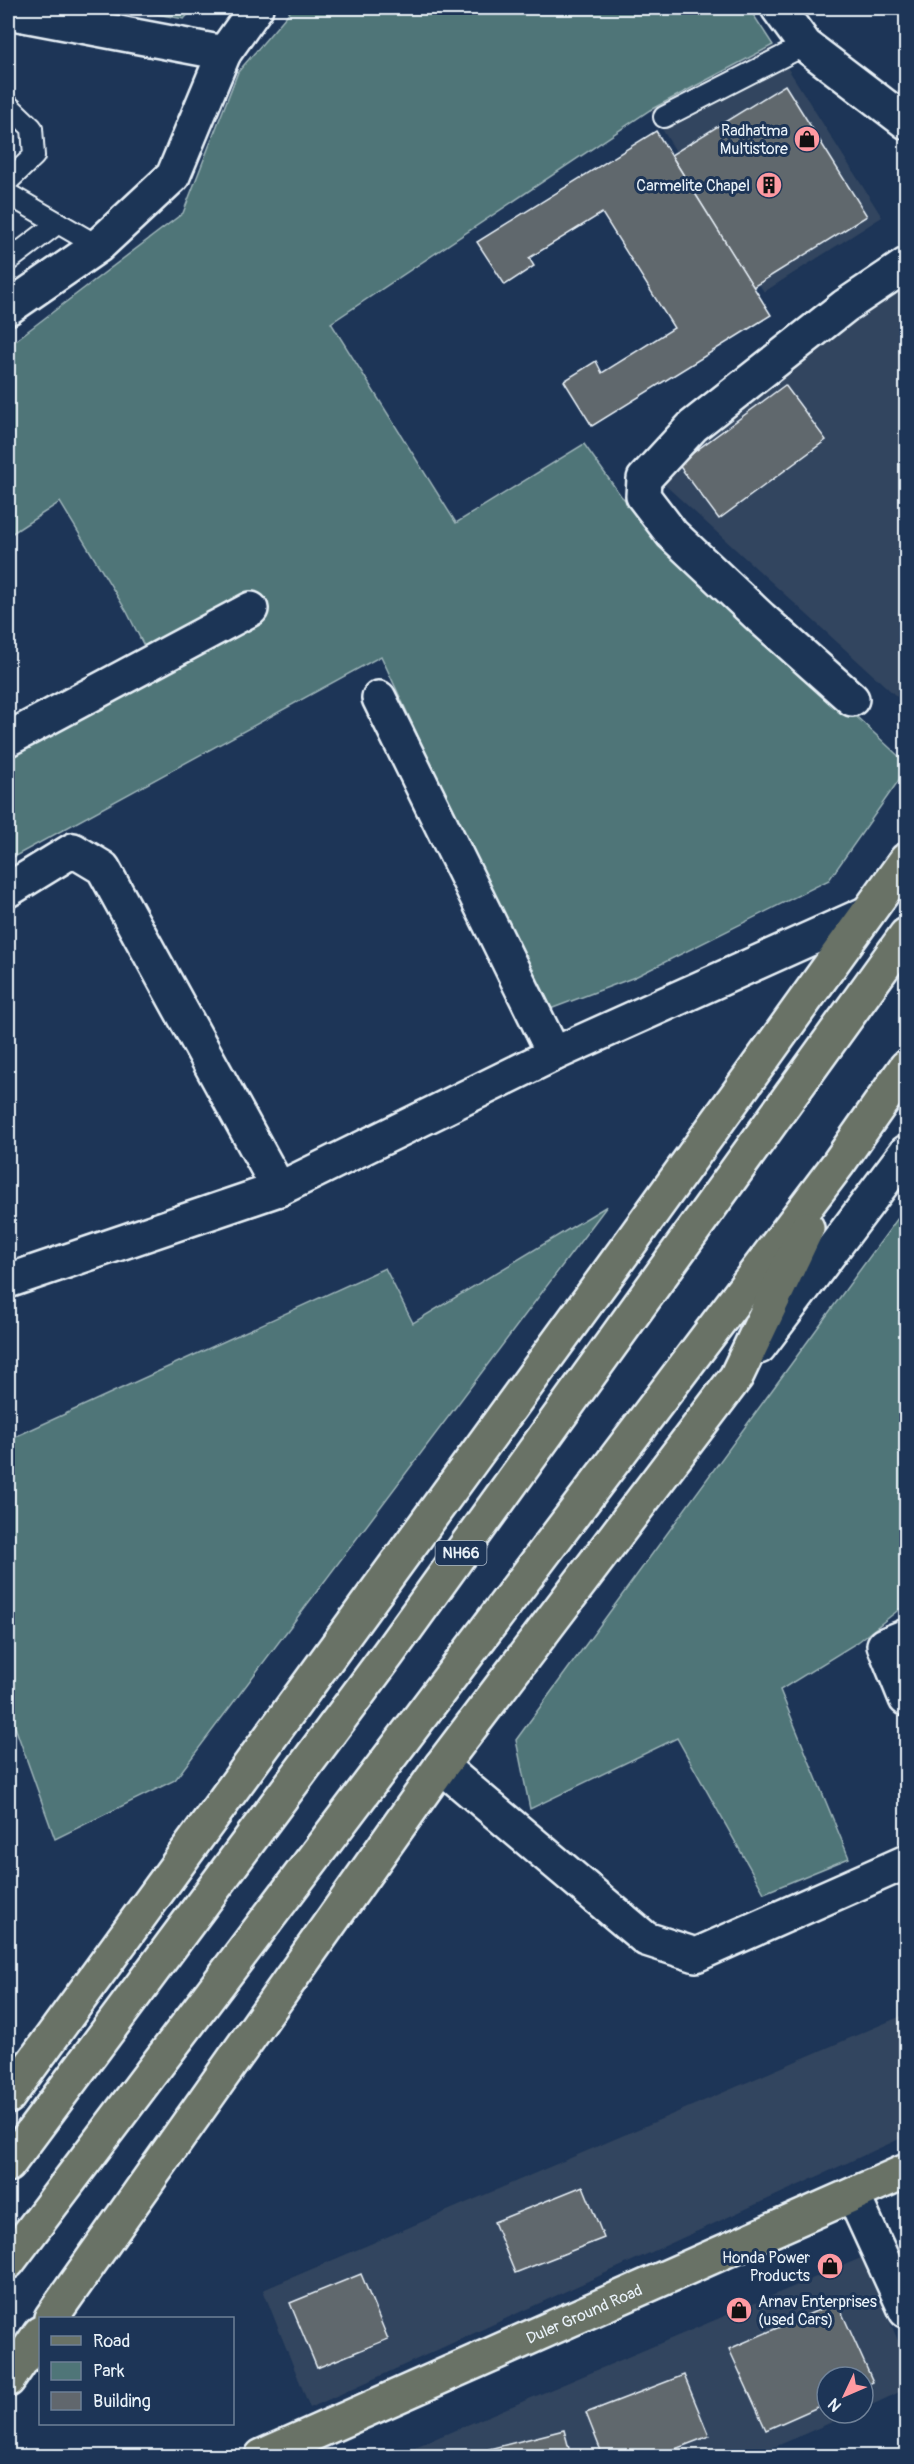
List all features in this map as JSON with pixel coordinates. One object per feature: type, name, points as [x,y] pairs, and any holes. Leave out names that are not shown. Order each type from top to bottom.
[{"type":"main road","points":[[8,2097],[621,1256],[906,860]]},
{"type":"main road","name":"NH66","points":[[8,2165],[395,1644],[906,935]]},
{"type":"main road","points":[[8,2262],[838,1164],[906,1067]]},
{"type":"main road","points":[[52,2317],[441,1766],[736,1377],[838,1164]]},
{"type":"main road","name":"Duler Ground Road","points":[[262,2457],[906,2171]]},
{"type":"main road","points":[[8,2380],[39,2334]]},
{"type":"street","points":[[8,308],[98,246],[173,176],[224,53],[256,8]]},
{"type":"street","points":[[778,8],[805,45],[906,122]]},
{"type":"street","points":[[8,12],[224,53]]},
{"type":"street","points":[[852,699],[672,534],[643,496],[644,479],[693,426],[845,306],[906,265]]},
{"type":"street","points":[[8,739],[251,609]]},
{"type":"street","points":[[380,698],[554,1054]]},
{"type":"street","points":[[8,890],[73,850],[103,868],[279,1189]]},
{"type":"street","points":[[8,1281],[279,1189],[554,1054],[867,913]]},
{"type":"street","points":[[736,1377],[906,1152]]},
{"type":"street","points":[[906,1636],[884,1645],[906,1699]]},
{"type":"street","points":[[441,1766],[646,1939],[696,1955],[906,1862]]},
{"type":"street","points":[[853,2195],[906,2311]]},
{"type":"lane","points":[[664,117],[805,45]]},
{"type":"lane","points":[[8,105],[32,128],[34,156],[8,182]]},
{"type":"lane","points":[[8,195],[98,246]]},
{"type":"lane","points":[[8,261],[58,223]]},
{"type":"shaded area","name":"Carmelite Chapel","points":[[773,45],[882,217],[764,292],[650,110]]},
{"type":"shaded area","points":[[906,282],[906,705],[655,476]]},
{"type":"shaded area","points":[[906,2014],[906,2136],[310,2408],[263,2290]]},
{"type":"shaded area","points":[[861,2258],[906,2358],[906,2389],[875,2403],[875,2365],[815,2365],[815,2425],[825,2425],[754,2456],[394,2456]]},
{"type":"green space","points":[[123,8],[194,8],[184,19]]},
{"type":"green space","points":[[293,8],[749,8],[773,45],[650,110],[331,323],[456,523],[584,444],[621,496],[906,763],[906,770],[829,880],[635,977],[545,1011],[381,656],[8,860],[8,758],[159,676],[127,612],[60,502],[8,536],[8,346],[183,213],[238,72]]},
{"type":"green space","points":[[607,1206],[175,1780],[55,1839],[8,1707],[8,1440],[385,1268],[413,1323]]},
{"type":"green space","points":[[906,1207],[906,1604],[858,1642],[780,1690],[849,1858],[764,1893],[677,1738],[530,1809],[516,1740]]},
{"type":"building","name":"Carmelite Chapel","points":[[785,85],[867,216],[753,287],[671,155]]},
{"type":"building","points":[[656,131],[771,315],[592,426],[564,381],[596,361],[602,373],[674,328],[602,213],[529,258],[534,266],[505,285],[477,242]]},
{"type":"building","points":[[785,385],[826,440],[719,519],[678,464]]},
{"type":"building","points":[[583,2186],[604,2238],[515,2273],[494,2222]]},
{"type":"building","points":[[361,2274],[388,2339],[317,2368],[290,2303]]},
{"type":"building","points":[[837,2302],[865,2365],[815,2365],[815,2408],[766,2430],[729,2349]]},
{"type":"building","points":[[684,2375],[709,2436],[657,2456],[603,2456],[586,2413]]},
{"type":"building","points":[[564,2430],[571,2456],[491,2456],[489,2449]]},
{"type":"place","name":"Radhatma Multistore","points":[[807,139]]},
{"type":"place","name":"Carmelite Chapel","points":[[769,185]]},
{"type":"place","name":"Honda Power Products","points":[[830,2266]]},
{"type":"place","name":"Arnav Enterprises (used Cars)","points":[[739,2310]]}]
